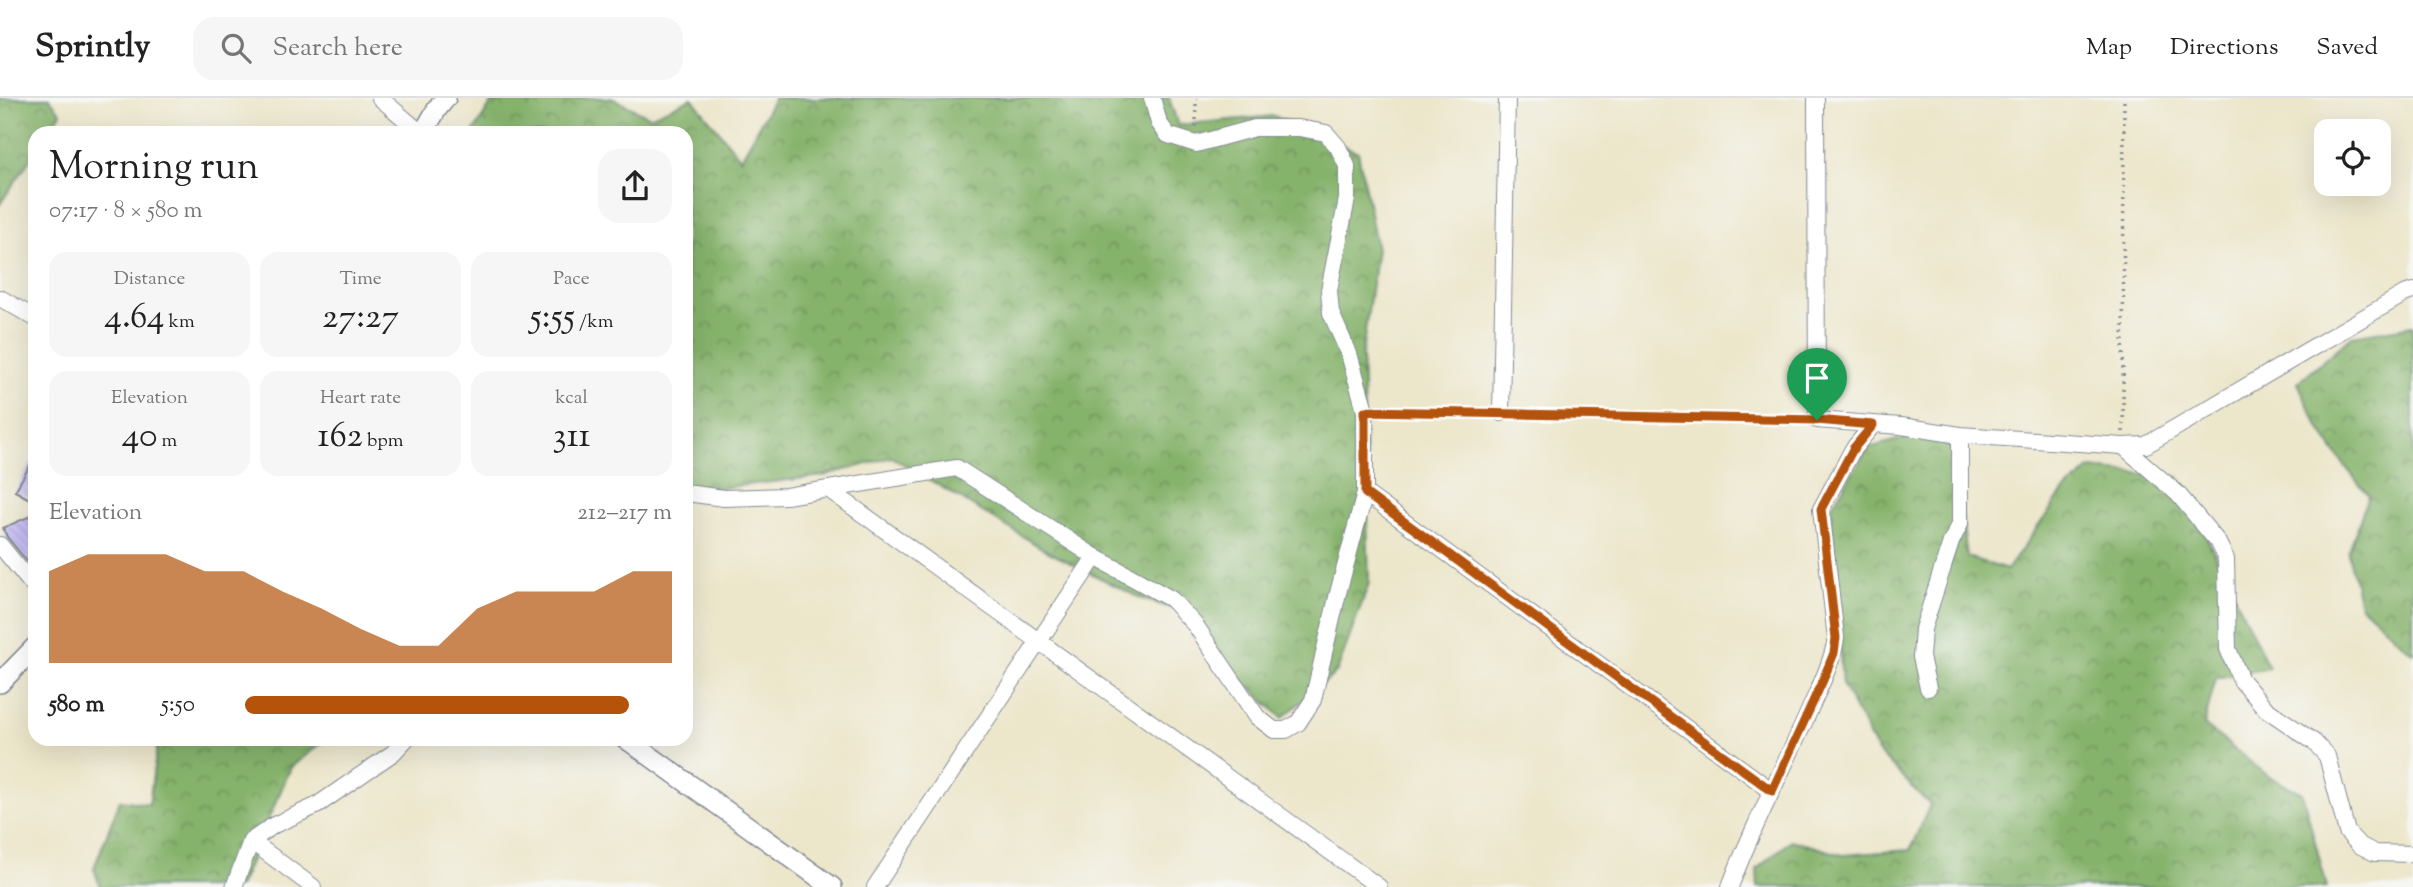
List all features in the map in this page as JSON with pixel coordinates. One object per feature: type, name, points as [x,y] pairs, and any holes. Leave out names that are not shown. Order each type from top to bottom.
[{"type":"street","points":[[380,98],[414,126]]},
{"type":"street","points":[[426,126],[446,98]]},
{"type":"street","points":[[693,494],[723,498],[786,496],[957,468],[1095,557],[1171,600],[1196,626],[1257,718],[1273,730],[1286,730],[1297,723],[1313,700],[1365,493],[1365,411],[1349,354],[1331,313],[1329,290],[1347,199],[1347,166],[1338,147],[1326,133],[1299,128],[1255,128],[1196,144],[1168,135],[1159,123],[1152,98]]},
{"type":"street","points":[[1501,413],[1507,98]]},
{"type":"street","points":[[1816,98],[1817,420],[1901,426],[1960,435],[2123,446],[2146,445],[2413,291]]},
{"type":"street","points":[[0,298],[28,314]]},
{"type":"street","points":[[1730,887],[1739,861],[1817,693],[1835,646],[1821,509],[1853,449],[1873,425]]},
{"type":"street","points":[[1928,688],[1921,657],[1923,629],[1959,524],[1960,435]]},
{"type":"street","points":[[2123,446],[2178,494],[2217,541],[2226,559],[2228,649],[2241,680],[2266,709],[2314,742],[2327,756],[2347,832],[2359,845],[2375,853],[2413,854]]},
{"type":"street","points":[[828,489],[1379,887]]},
{"type":"street","points":[[1365,493],[1772,791]]},
{"type":"street","points":[[0,545],[28,579]]},
{"type":"street","points":[[875,887],[1095,557]]},
{"type":"street","points":[[0,683],[28,654]]},
{"type":"street","points":[[234,887],[250,841],[275,824],[316,806],[400,746]]},
{"type":"street","points":[[636,746],[832,887]]},
{"type":"street","points":[[250,841],[313,887]]},
{"type":"path","points":[[1196,98],[1196,144]]},
{"type":"path","points":[[2123,446],[2124,98]]},
{"type":"path","points":[[1365,411],[1817,420]]},
{"type":"green space","points":[[0,98],[49,98],[61,113],[53,126],[28,126],[28,162],[0,204]]},
{"type":"green space","points":[[502,98],[612,98],[650,117],[692,98],[741,159],[774,98],[1169,98],[1178,125],[1274,116],[1358,152],[1377,249],[1362,353],[1369,583],[1337,672],[1282,718],[1226,664],[1190,614],[1140,598],[1047,551],[892,457],[823,476],[693,491],[693,126],[477,126],[492,102]]},
{"type":"green space","points":[[2413,326],[2413,653],[2360,605],[2348,553],[2369,495],[2328,442],[2298,382],[2352,336]]},
{"type":"green space","points":[[1909,437],[1953,445],[1967,557],[2007,570],[2063,492],[2090,469],[2178,477],[2269,668],[2216,678],[2204,725],[2271,778],[2302,793],[2327,887],[1758,887],[1757,869],[1791,840],[1843,855],[1910,850],[1930,805],[1877,751],[1842,684],[1831,507],[1868,448]]},
{"type":"green space","points":[[157,746],[318,746],[291,767],[239,887],[100,887],[94,868],[120,800],[149,804]]},
{"type":"building","points":[[28,469],[28,498],[15,491]]},
{"type":"building","points":[[28,517],[28,562],[7,537],[3,528]]},
{"type":"route","points":[[1365,411],[1817,420],[1873,425],[1853,449],[1821,509],[1836,638],[1834,653],[1772,791],[1365,493],[1365,411]]}]
